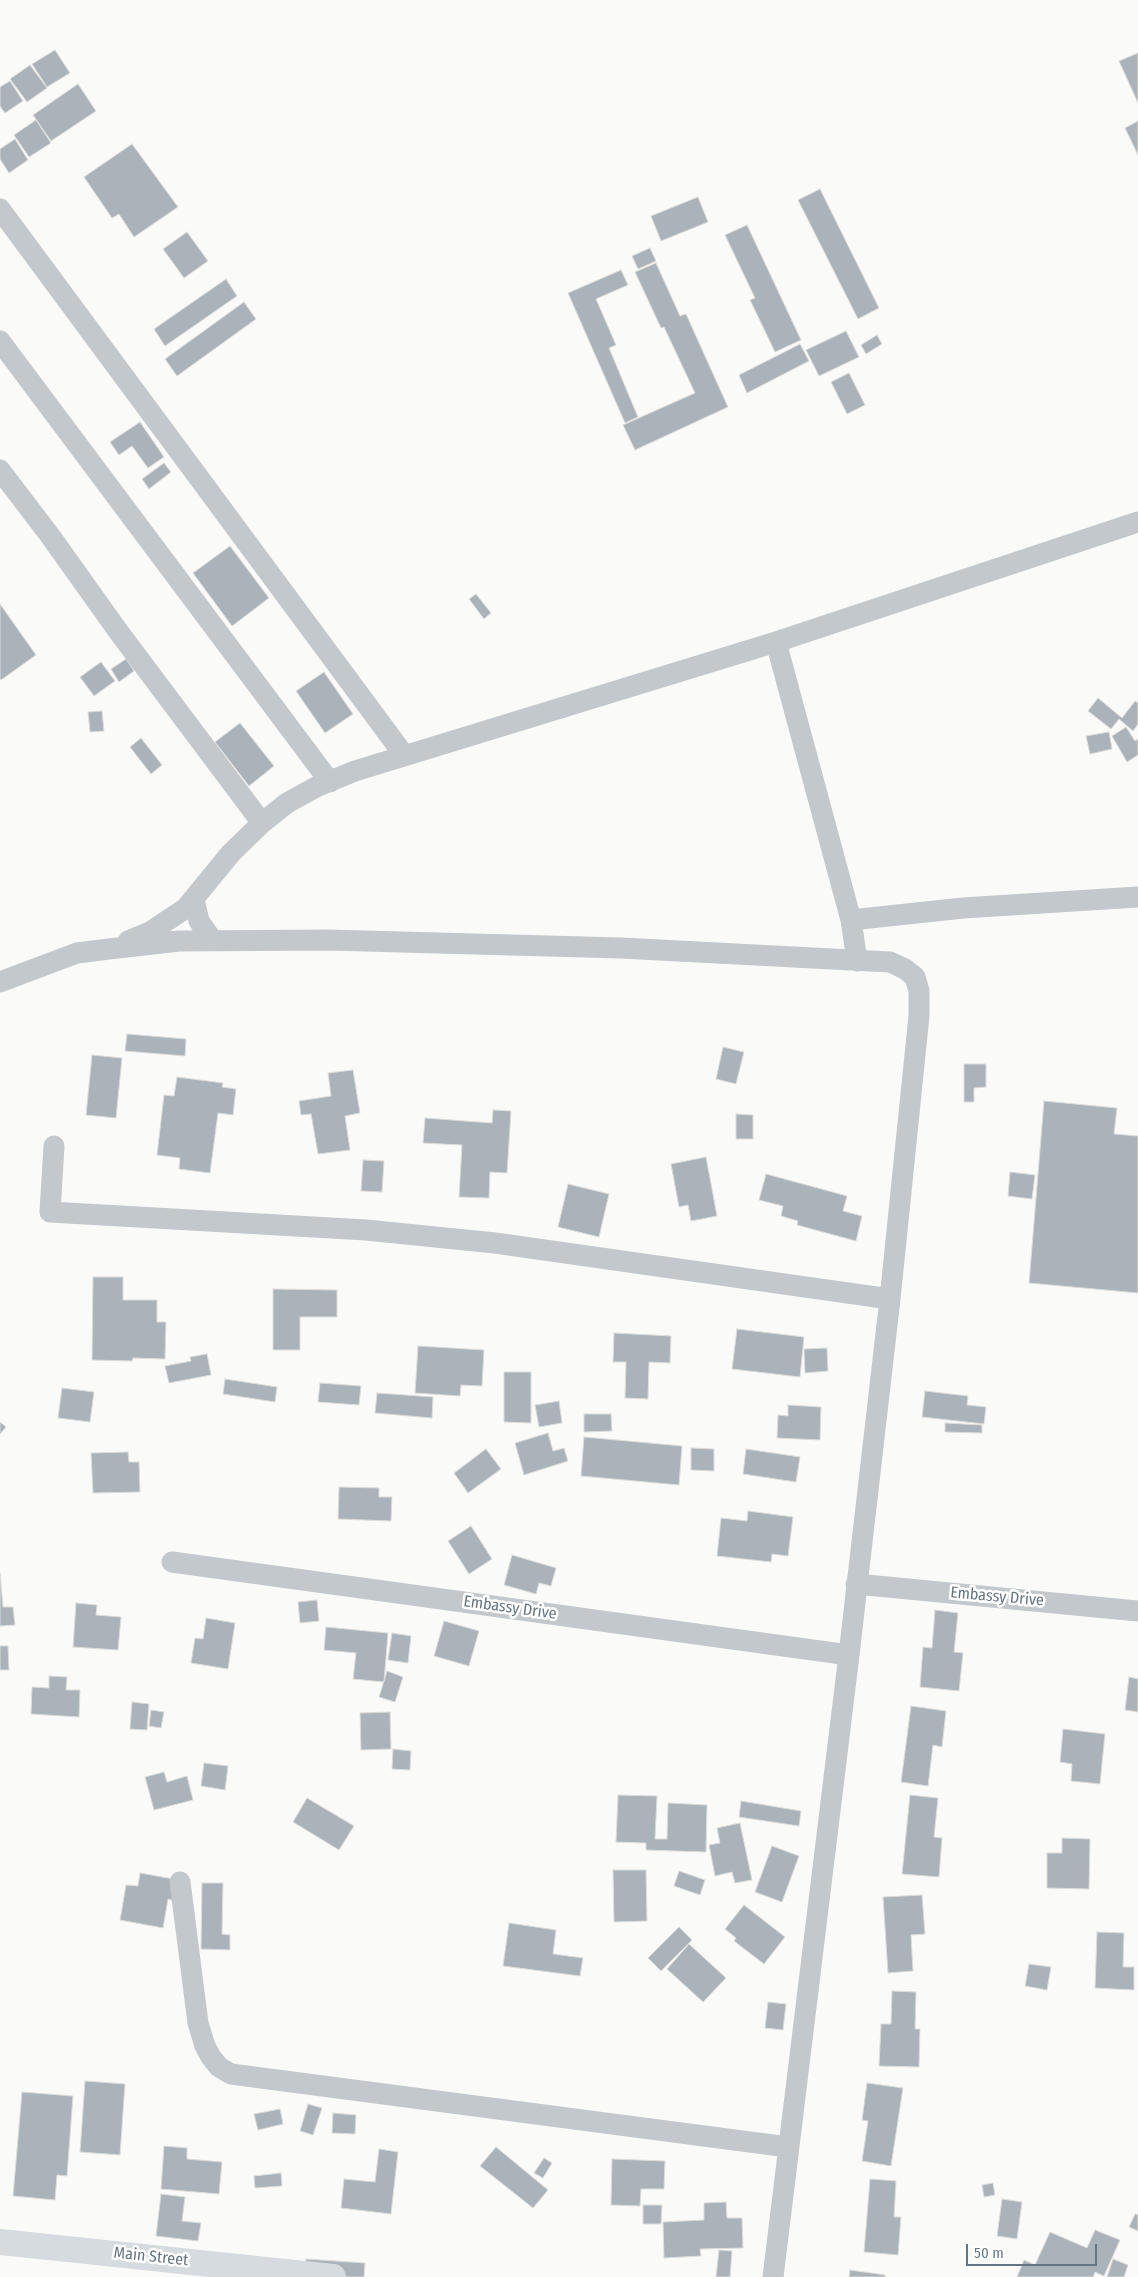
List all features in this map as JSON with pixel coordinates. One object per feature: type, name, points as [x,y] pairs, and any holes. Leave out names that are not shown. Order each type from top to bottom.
[{"type":"main road","name":"Main Street","points":[[0,2242],[333,2277]]},
{"type":"street","points":[[0,209],[404,755]]},
{"type":"street","points":[[0,341],[330,782]]},
{"type":"street","points":[[0,470],[262,823]]},
{"type":"street","points":[[109,948],[150,932],[178,914],[194,899],[231,853],[262,823],[287,803],[330,782],[404,755],[776,642],[1138,522]]},
{"type":"street","points":[[776,642],[851,920],[857,961]]},
{"type":"street","points":[[851,920],[963,908],[1138,897]]},
{"type":"street","points":[[194,899],[199,921],[213,941]]},
{"type":"street","points":[[0,982],[78,953],[109,948],[179,941],[328,940],[621,948],[890,962],[905,969],[915,978],[919,991],[918,1026],[890,1298],[849,1654],[773,2277]]},
{"type":"street","points":[[54,1146],[50,1212],[366,1230],[495,1243],[890,1298]]},
{"type":"street","name":"Embassy Drive","points":[[172,1562],[849,1654]]},
{"type":"street","name":"Embassy Drive","points":[[856,1584],[1138,1611]]},
{"type":"street","points":[[180,1882],[198,2023],[205,2046],[211,2057],[218,2067],[231,2074],[788,2147]]},
{"type":"building","points":[[55,50],[70,73],[47,87],[32,64]]},
{"type":"building","points":[[1138,53],[1138,103],[1119,61]]},
{"type":"building","points":[[30,65],[47,88],[27,102],[10,79]]},
{"type":"building","points":[[10,81],[23,101],[5,113],[0,106],[0,87]]},
{"type":"building","points":[[78,84],[96,111],[51,141],[33,115]]},
{"type":"building","points":[[36,120],[51,143],[29,157],[14,135]]},
{"type":"building","points":[[1138,121],[1138,155],[1125,128]]},
{"type":"building","points":[[15,139],[28,160],[9,173],[0,159],[0,149]]},
{"type":"building","points":[[132,144],[178,207],[134,237],[119,214],[112,218],[84,177]]},
{"type":"building","points":[[820,189],[879,308],[858,319],[798,200]]},
{"type":"building","points":[[698,197],[708,222],[661,241],[651,216]]},
{"type":"building","points":[[747,225],[801,340],[775,352],[750,300],[755,298],[725,235]]},
{"type":"building","points":[[187,232],[208,261],[184,278],[163,249]]},
{"type":"building","points":[[650,248],[656,261],[638,269],[632,256]]},
{"type":"building","points":[[656,263],[680,316],[686,314],[728,407],[635,450],[623,425],[695,393],[664,327],[661,328],[635,272]]},
{"type":"building","points":[[621,270],[628,285],[596,299],[616,345],[609,348],[638,417],[625,423],[568,293]]},
{"type":"building","points":[[226,279],[237,296],[165,346],[154,329]]},
{"type":"building","points":[[244,302],[256,319],[177,376],[165,359]]},
{"type":"building","points":[[846,331],[859,357],[819,376],[806,350]]},
{"type":"building","points":[[877,335],[882,344],[866,354],[861,345]]},
{"type":"building","points":[[800,344],[809,361],[747,393],[739,375]]},
{"type":"building","points":[[849,373],[865,405],[847,414],[831,382]]},
{"type":"building","points":[[140,422],[164,457],[148,468],[132,446],[119,455],[110,442]]},
{"type":"building","points":[[164,463],[171,472],[149,489],[142,479]]},
{"type":"building","points":[[230,546],[269,598],[232,626],[193,573]]},
{"type":"building","points":[[476,594],[491,613],[484,619],[469,599]]},
{"type":"building","points":[[0,604],[36,655],[1,680],[0,679]]},
{"type":"building","points":[[126,659],[134,671],[119,682],[111,669]]},
{"type":"building","points":[[101,662],[115,681],[94,696],[80,677]]},
{"type":"building","points":[[324,672],[353,714],[325,733],[296,691]]},
{"type":"building","points":[[1098,698],[1122,718],[1135,701],[1138,703],[1138,724],[1133,731],[1119,719],[1111,729],[1088,711]]},
{"type":"building","points":[[102,711],[104,731],[90,732],[88,712]]},
{"type":"building","points":[[240,723],[274,766],[249,786],[215,742]]},
{"type":"building","points":[[1126,727],[1135,741],[1138,739],[1138,755],[1127,762],[1112,736]]},
{"type":"building","points":[[1109,732],[1112,749],[1090,754],[1086,736]]},
{"type":"building","points":[[141,738],[162,765],[151,774],[130,747]]},
{"type":"building","points":[[127,1034],[186,1039],[185,1056],[125,1051]]},
{"type":"building","points":[[723,1047],[744,1052],[736,1084],[716,1079]]},
{"type":"building","points":[[92,1055],[122,1058],[116,1118],[86,1115]]},
{"type":"building","points":[[964,1064],[986,1064],[986,1087],[974,1088],[974,1102],[964,1102]]},
{"type":"building","points":[[353,1070],[360,1113],[345,1116],[350,1150],[318,1154],[311,1114],[301,1115],[299,1101],[331,1096],[328,1073]]},
{"type":"building","points":[[177,1077],[223,1083],[222,1087],[236,1089],[233,1115],[218,1113],[210,1173],[179,1169],[180,1158],[157,1155],[164,1095],[174,1096]]},
{"type":"building","points":[[1044,1101],[1117,1108],[1114,1134],[1138,1136],[1138,1293],[1029,1283]]},
{"type":"building","points":[[493,1110],[511,1111],[507,1173],[490,1172],[489,1198],[459,1197],[462,1145],[423,1143],[425,1118],[492,1123]]},
{"type":"building","points":[[736,1114],[753,1115],[753,1139],[736,1139]]},
{"type":"building","points":[[706,1157],[717,1216],[691,1221],[688,1205],[679,1207],[671,1164]]},
{"type":"building","points":[[363,1160],[384,1161],[382,1192],[361,1191]]},
{"type":"building","points":[[1010,1172],[1035,1175],[1032,1199],[1008,1196]]},
{"type":"building","points":[[766,1174],[847,1196],[843,1211],[862,1216],[856,1241],[797,1225],[798,1221],[781,1216],[783,1206],[759,1200]]},
{"type":"building","points":[[568,1184],[609,1194],[599,1237],[558,1227]]},
{"type":"building","points":[[93,1277],[123,1277],[123,1300],[157,1300],[157,1322],[166,1322],[165,1359],[133,1358],[132,1361],[92,1360]]},
{"type":"building","points":[[273,1289],[337,1290],[337,1317],[300,1317],[300,1350],[273,1350]]},
{"type":"building","points":[[737,1329],[804,1337],[800,1377],[732,1369]]},
{"type":"building","points":[[614,1333],[671,1336],[670,1363],[649,1362],[648,1399],[625,1398],[626,1362],[613,1362]]},
{"type":"building","points":[[418,1346],[484,1350],[482,1386],[461,1385],[460,1396],[415,1393]]},
{"type":"building","points":[[827,1348],[828,1371],[805,1373],[804,1349]]},
{"type":"building","points":[[207,1354],[211,1375],[169,1383],[165,1366],[191,1361],[190,1357]]},
{"type":"building","points":[[504,1372],[531,1372],[531,1423],[504,1422]]},
{"type":"building","points":[[225,1379],[277,1387],[275,1402],[223,1394]]},
{"type":"building","points":[[320,1383],[361,1386],[359,1405],[318,1402]]},
{"type":"building","points":[[62,1388],[94,1392],[90,1422],[58,1418]]},
{"type":"building","points":[[925,1391],[968,1396],[967,1405],[986,1407],[984,1424],[922,1417]]},
{"type":"building","points":[[377,1393],[433,1397],[432,1418],[375,1413]]},
{"type":"building","points":[[559,1401],[562,1423],[539,1427],[535,1405]]},
{"type":"building","points":[[788,1405],[821,1407],[820,1440],[777,1438],[778,1415],[788,1416]]},
{"type":"building","points":[[584,1414],[611,1414],[612,1431],[584,1432]]},
{"type":"building","points":[[0,1422],[6,1427],[0,1434]]},
{"type":"building","points":[[945,1423],[982,1425],[982,1433],[945,1432]]},
{"type":"building","points":[[548,1433],[553,1451],[564,1448],[568,1461],[524,1475],[515,1443]]},
{"type":"building","points":[[584,1437],[682,1446],[679,1485],[581,1476]]},
{"type":"building","points":[[691,1448],[714,1449],[714,1471],[691,1470]]},
{"type":"building","points":[[486,1449],[501,1469],[468,1493],[454,1473]]},
{"type":"building","points":[[746,1449],[800,1457],[796,1482],[743,1474]]},
{"type":"building","points":[[128,1452],[129,1462],[139,1462],[140,1492],[93,1493],[91,1453]]},
{"type":"building","points":[[339,1487],[379,1488],[379,1497],[392,1497],[391,1521],[338,1519]]},
{"type":"building","points":[[748,1511],[793,1517],[788,1556],[772,1554],[771,1562],[717,1556],[721,1518],[747,1521]]},
{"type":"building","points":[[471,1526],[492,1559],[469,1574],[448,1541]]},
{"type":"building","points":[[512,1555],[556,1568],[551,1586],[539,1583],[536,1594],[504,1585]]},
{"type":"building","points":[[0,1573],[3,1607],[13,1607],[15,1625],[0,1626]]},
{"type":"building","points":[[317,1600],[319,1621],[300,1623],[298,1602]]},
{"type":"building","points":[[76,1603],[97,1605],[96,1615],[121,1617],[118,1650],[73,1647]]},
{"type":"building","points":[[935,1610],[958,1613],[954,1652],[963,1653],[959,1691],[920,1687],[923,1647],[932,1648]]},
{"type":"building","points":[[206,1618],[235,1623],[228,1669],[191,1663],[195,1638],[203,1639]]},
{"type":"building","points":[[444,1621],[479,1631],[469,1666],[434,1656]]},
{"type":"building","points":[[326,1627],[388,1633],[384,1682],[353,1679],[356,1653],[324,1650]]},
{"type":"building","points":[[392,1633],[411,1636],[408,1663],[388,1660]]},
{"type":"building","points":[[0,1646],[8,1646],[9,1670],[0,1670]]},
{"type":"building","points":[[387,1671],[403,1677],[395,1702],[379,1697]]},
{"type":"building","points":[[49,1676],[67,1677],[66,1690],[80,1690],[79,1717],[31,1714],[32,1687],[49,1688]]},
{"type":"building","points":[[1129,1677],[1138,1679],[1138,1712],[1125,1710]]},
{"type":"building","points":[[132,1702],[149,1704],[147,1730],[130,1729]]},
{"type":"building","points":[[911,1706],[946,1711],[942,1747],[933,1745],[928,1786],[901,1782]]},
{"type":"building","points":[[151,1710],[164,1712],[161,1728],[149,1726]]},
{"type":"building","points":[[390,1712],[391,1749],[361,1750],[360,1713]]},
{"type":"building","points":[[1063,1729],[1105,1734],[1100,1784],[1071,1781],[1072,1764],[1060,1762]]},
{"type":"building","points":[[393,1749],[411,1751],[410,1770],[392,1769]]},
{"type":"building","points":[[204,1763],[228,1766],[225,1790],[201,1786]]},
{"type":"building","points":[[164,1772],[167,1782],[187,1776],[193,1800],[154,1810],[145,1777]]},
{"type":"building","points":[[618,1795],[657,1796],[655,1839],[667,1839],[668,1803],[707,1805],[706,1852],[646,1850],[646,1843],[616,1842]]},
{"type":"building","points":[[910,1795],[938,1798],[934,1837],[942,1838],[939,1877],[902,1874]]},
{"type":"building","points":[[307,1798],[354,1826],[339,1850],[293,1822]]},
{"type":"building","points":[[741,1801],[801,1811],[799,1826],[739,1817]]},
{"type":"building","points":[[740,1823],[752,1880],[735,1883],[732,1872],[715,1876],[709,1845],[720,1843],[717,1828]]},
{"type":"building","points":[[1062,1838],[1090,1839],[1089,1889],[1047,1888],[1047,1853],[1062,1853]]},
{"type":"building","points":[[772,1846],[799,1856],[782,1902],[755,1892]]},
{"type":"building","points":[[613,1870],[646,1870],[647,1921],[614,1922]]},
{"type":"building","points":[[679,1871],[705,1880],[700,1895],[674,1886]]},
{"type":"building","points":[[140,1873],[179,1880],[175,1901],[168,1899],[163,1928],[120,1920],[126,1885],[138,1886]]},
{"type":"building","points":[[202,1883],[223,1883],[222,1934],[230,1935],[230,1950],[201,1949]]},
{"type":"building","points":[[922,1895],[925,1934],[911,1935],[913,1971],[888,1973],[883,1897]]},
{"type":"building","points":[[744,1905],[785,1937],[764,1964],[734,1941],[736,1938],[725,1929]]},
{"type":"building","points":[[509,1923],[556,1930],[553,1954],[583,1958],[580,1976],[503,1966]]},
{"type":"building","points":[[679,1927],[692,1940],[661,1971],[648,1958]]},
{"type":"building","points":[[1097,1932],[1124,1933],[1123,1967],[1134,1967],[1134,1990],[1095,1988]]},
{"type":"building","points":[[689,1944],[726,1978],[703,2002],[667,1969]]},
{"type":"building","points":[[1029,1964],[1051,1967],[1047,1990],[1025,1986]]},
{"type":"building","points":[[892,1991],[916,1992],[915,2029],[920,2029],[919,2067],[879,2066],[881,2024],[891,2024]]},
{"type":"building","points":[[768,2002],[786,2004],[783,2030],[765,2028]]},
{"type":"building","points":[[85,2081],[125,2084],[120,2155],[80,2152]]},
{"type":"building","points":[[867,2083],[903,2088],[891,2166],[862,2161],[868,2121],[862,2120]]},
{"type":"building","points":[[22,2092],[73,2096],[67,2176],[57,2175],[55,2200],[13,2196]]},
{"type":"building","points":[[308,2104],[322,2108],[313,2135],[300,2131]]},
{"type":"building","points":[[280,2109],[283,2124],[258,2130],[254,2114]]},
{"type":"building","points":[[333,2113],[356,2115],[355,2134],[332,2133]]},
{"type":"building","points":[[164,2146],[187,2148],[187,2159],[222,2162],[219,2194],[161,2189]]},
{"type":"building","points":[[496,2147],[548,2190],[533,2208],[480,2166]]},
{"type":"building","points":[[379,2149],[398,2152],[391,2214],[341,2208],[344,2179],[375,2182]]},
{"type":"building","points":[[544,2158],[552,2163],[543,2178],[534,2173]]},
{"type":"building","points":[[612,2159],[665,2161],[664,2189],[641,2189],[640,2206],[611,2205]]},
{"type":"building","points":[[281,2173],[282,2186],[255,2188],[254,2176]]},
{"type":"building","points":[[870,2179],[896,2181],[894,2217],[901,2217],[898,2255],[864,2252]]},
{"type":"building","points":[[993,2183],[995,2195],[984,2197],[982,2185]]},
{"type":"building","points":[[161,2194],[185,2197],[182,2221],[201,2223],[198,2241],[156,2236]]},
{"type":"building","points":[[1002,2199],[1022,2202],[1017,2239],[997,2236]]},
{"type":"building","points":[[726,2202],[727,2218],[742,2218],[743,2248],[700,2249],[701,2256],[664,2258],[663,2222],[704,2220],[704,2203]]},
{"type":"building","points":[[643,2205],[662,2205],[661,2224],[643,2224]]},
{"type":"building","points":[[1135,2214],[1138,2215],[1138,2231],[1129,2227]]},
{"type":"building","points":[[1095,2230],[1120,2240],[1104,2276],[1095,2272],[1093,2277],[1017,2277],[1024,2260],[1035,2265],[1050,2232],[1087,2248]]},
{"type":"building","points":[[719,2250],[732,2251],[730,2277],[716,2277]]},
{"type":"building","points":[[306,2259],[365,2263],[364,2277],[305,2277]]},
{"type":"building","points":[[1113,2259],[1128,2265],[1124,2277],[1107,2277]]},
{"type":"building","points":[[850,2270],[885,2275],[885,2277],[849,2277]]}]
